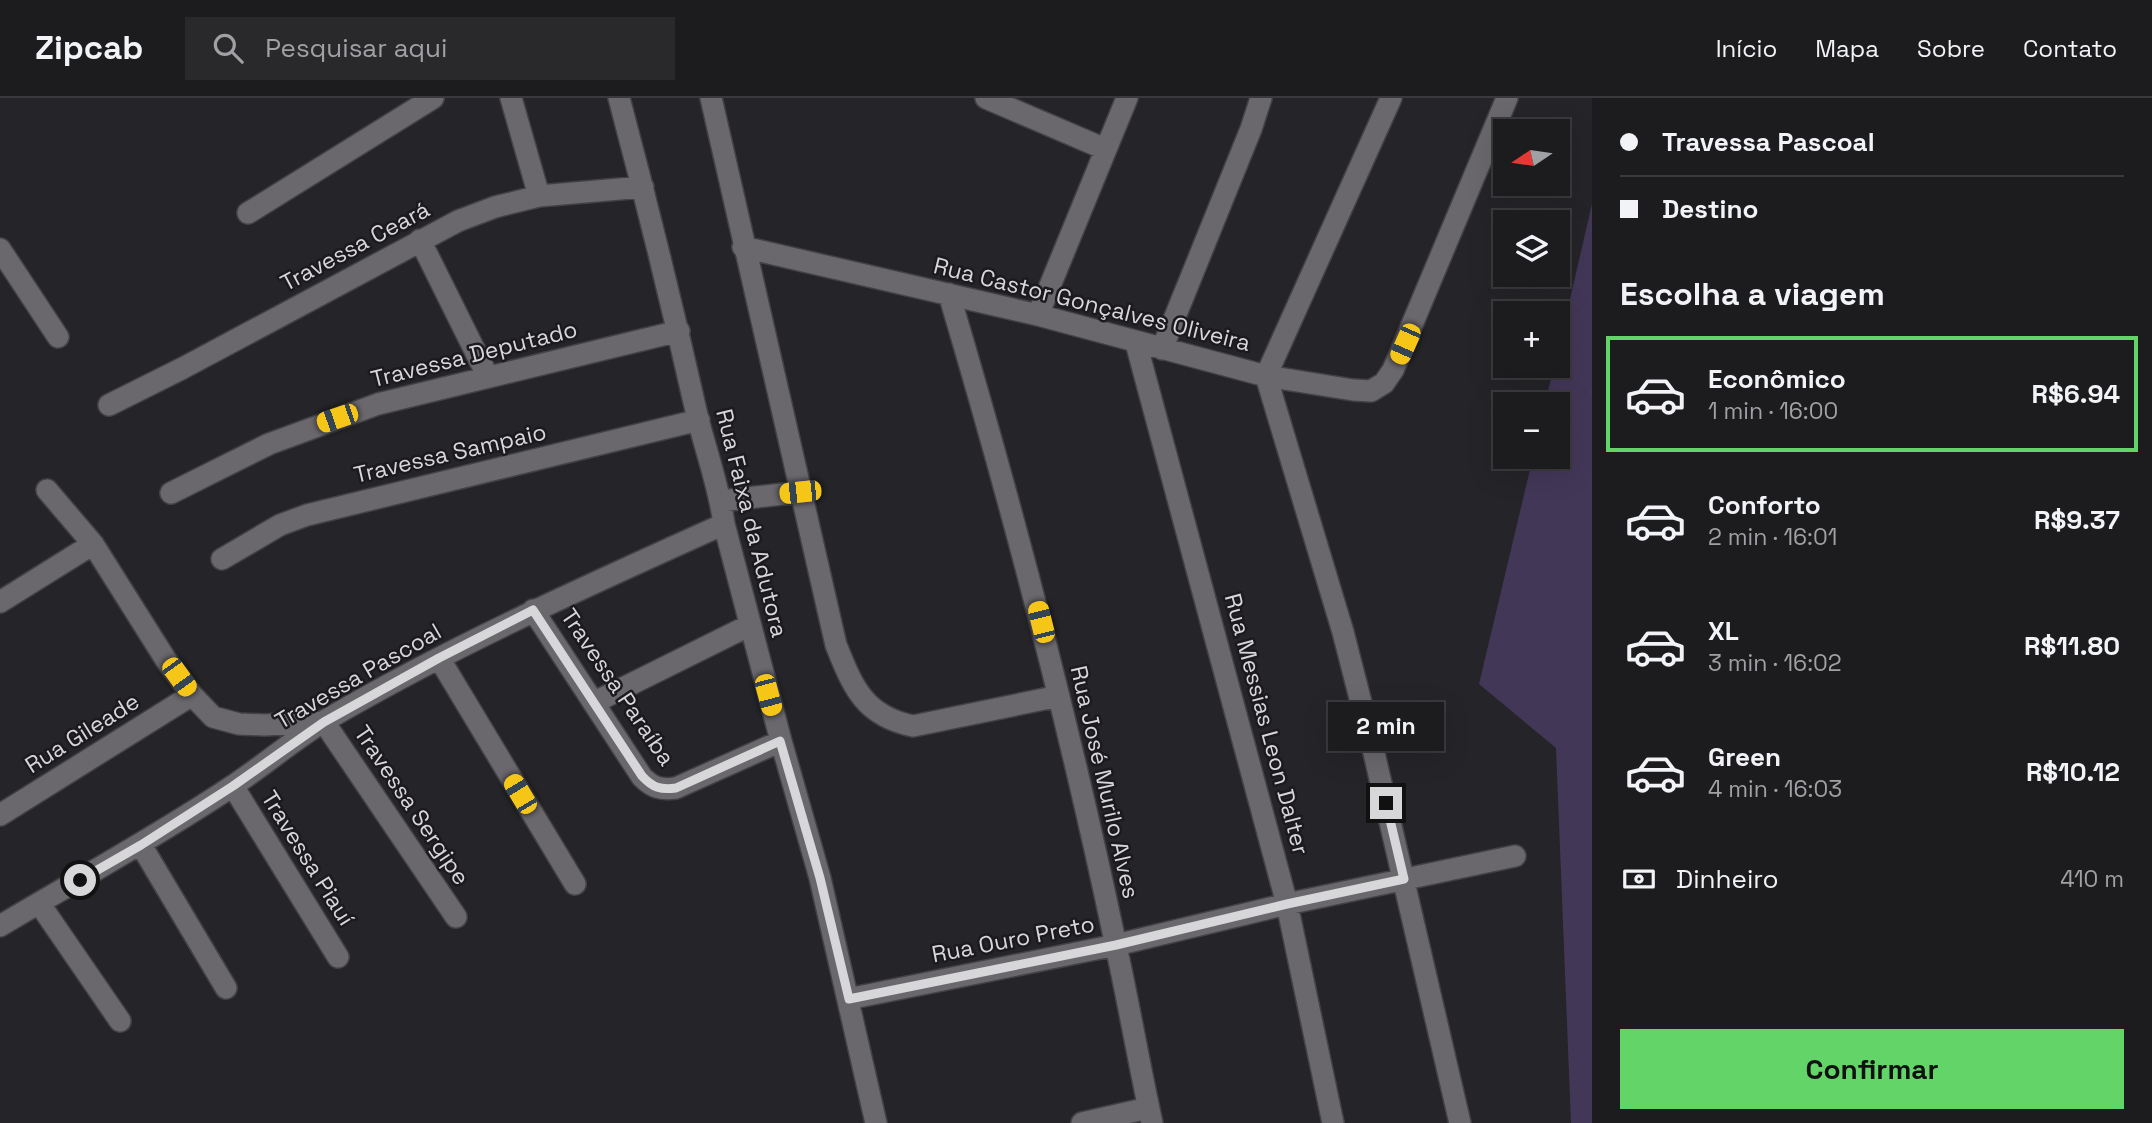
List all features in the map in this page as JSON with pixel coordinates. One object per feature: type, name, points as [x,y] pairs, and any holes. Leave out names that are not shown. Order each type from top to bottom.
[{"type":"street","points":[[248,213],[433,98]]},
{"type":"street","points":[[511,98],[539,196]]},
{"type":"street","name":"Rua Faixa da Adutora","points":[[619,98],[750,625],[820,878],[876,1123]]},
{"type":"street","points":[[711,98],[836,645],[849,676],[867,705],[893,722],[913,726],[1059,696]]},
{"type":"street","points":[[986,98],[1105,149]]},
{"type":"street","points":[[1038,315],[1127,98]]},
{"type":"street","points":[[1162,349],[1261,98]]},
{"type":"street","points":[[1391,98],[1266,376],[1343,632],[1460,1123]]},
{"type":"street","name":"Rua Castor Gonçalves Oliveira","points":[[743,247],[1038,315],[1266,376],[1371,391],[1384,383],[1393,370],[1507,98]]},
{"type":"street","name":"Travessa Ceará","points":[[109,405],[458,221],[495,207],[539,196],[643,187]]},
{"type":"street","points":[[420,240],[488,377]]},
{"type":"street","points":[[0,249],[58,337]]},
{"type":"street","name":"Rua José Murilo Alves","points":[[949,294],[1035,597],[1116,945],[1150,1115]]},
{"type":"street","name":"Travessa Deputado","points":[[171,493],[269,444],[378,404],[678,331]]},
{"type":"street","name":"Rua Messias Leon Dalter","points":[[1136,343],[1287,904],[1333,1123]]},
{"type":"street","name":"Travessa Sampaio","points":[[222,559],[280,525],[307,515],[699,420]]},
{"type":"street","points":[[47,490],[93,544],[166,660],[192,695],[213,717],[239,724],[324,722]]},
{"type":"street","points":[[721,501],[800,492]]},
{"type":"street","name":"Travessa Pascoal","points":[[0,926],[141,845],[233,786],[324,722],[439,658],[533,610],[724,524]]},
{"type":"street","points":[[0,602],[93,544]]},
{"type":"street","name":"Travessa Paraíba","points":[[533,610],[650,785],[669,789],[701,778],[780,741]]},
{"type":"street","points":[[595,702],[750,625]]},
{"type":"street","points":[[439,658],[575,884]]},
{"type":"street","name":"Rua Gileade","points":[[0,815],[192,695]]},
{"type":"street","name":"Travessa Sergipe","points":[[324,722],[456,918]]},
{"type":"street","name":"Travessa Piauí","points":[[233,786],[338,957]]},
{"type":"street","points":[[141,845],[226,988]]},
{"type":"street","name":"Rua Ouro Preto","points":[[849,999],[1116,945],[1287,904],[1515,856]]},
{"type":"street","points":[[39,903],[120,1021]]},
{"type":"street","points":[[1082,1123],[1150,1115]]},
{"type":"shaded area","points":[[1592,204],[1592,1123],[1571,1123],[1556,748],[1479,684],[1530,469],[1570,469],[1570,392],[1548,392],[1551,378],[1570,378],[1570,301]]},
{"type":"route","points":[[80,880],[141,845],[233,786],[324,722],[533,610],[650,785],[662,789],[676,788],[780,741],[820,878],[849,999],[1116,945],[1404,879],[1386,803]]}]
